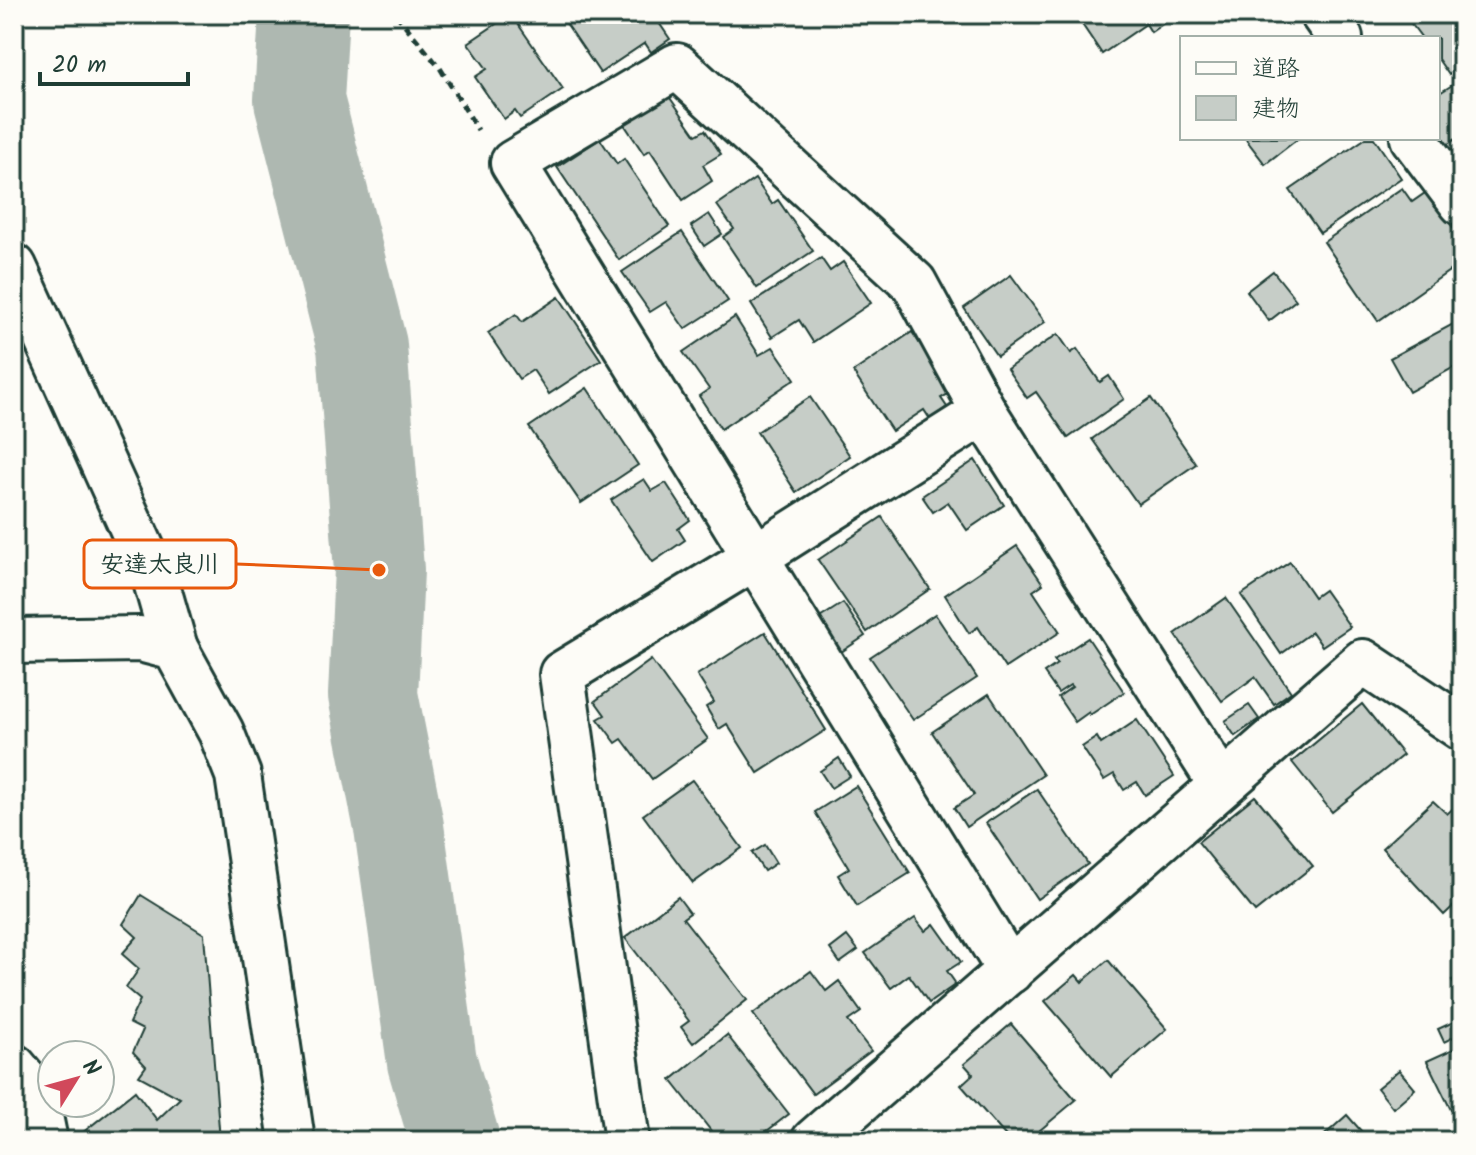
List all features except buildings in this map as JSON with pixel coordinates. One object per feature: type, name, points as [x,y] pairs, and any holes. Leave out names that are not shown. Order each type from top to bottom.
[{"type":"street","points":[[1323,14],[1339,36]]},
{"type":"street","points":[[1010,971],[513,163],[677,66],[914,283],[984,412],[1221,784]]},
{"type":"street","points":[[1415,140],[1462,203]]},
{"type":"street","points":[[14,267],[155,578],[175,648],[221,732],[238,775],[292,1141]]},
{"type":"street","points":[[627,1141],[562,674],[984,412]]},
{"type":"street","points":[[14,641],[140,639],[175,648]]},
{"type":"street","points":[[814,1141],[1363,662],[1462,728]]},
{"type":"street","points":[[14,1067],[35,1092],[45,1141]]},
{"type":"path","points":[[396,14],[440,68],[465,105],[483,141],[513,163]]},
{"type":"waterway","points":[[304,14],[299,100],[362,346],[379,570],[373,695],[399,827],[432,1062],[455,1141]]},
{"type":"place","name":"安達太良川","points":[[379,570]]}]
